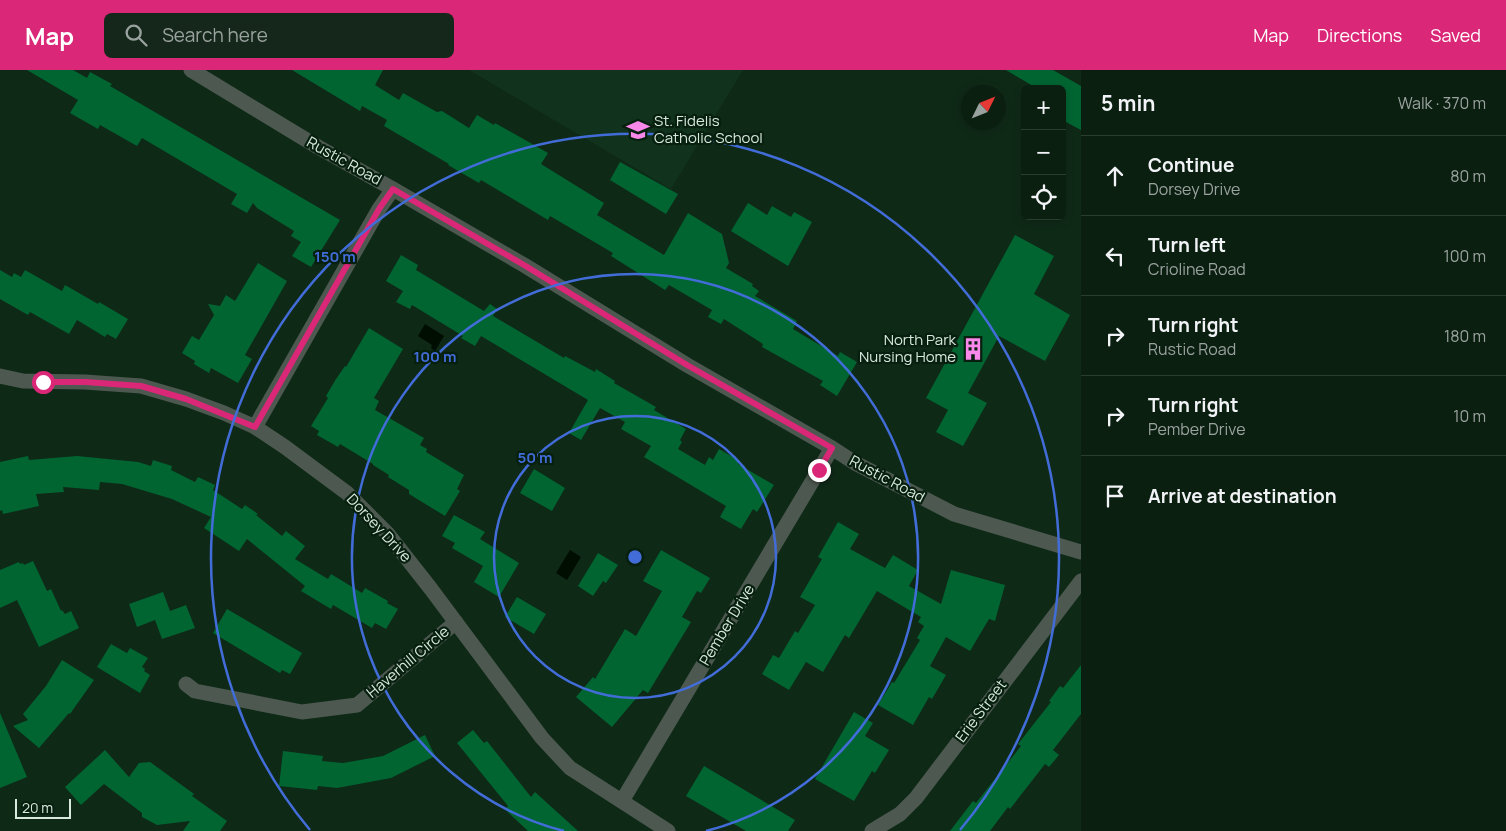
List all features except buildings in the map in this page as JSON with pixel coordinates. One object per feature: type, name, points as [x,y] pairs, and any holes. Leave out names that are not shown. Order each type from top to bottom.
[{"type":"street","name":"Rustic Road","points":[[191,70],[318,147],[524,265],[687,365],[855,463],[954,514],[1081,552]]},
{"type":"street","points":[[255,427],[379,209],[393,189]]},
{"type":"street","name":"Dorsey Drive","points":[[0,376],[23,380],[141,386],[186,399],[255,427],[285,447],[347,493],[387,533],[542,738],[570,768],[668,831]]},
{"type":"street","name":"Pember Drive","points":[[622,801],[832,448]]},
{"type":"street","name":"Erie Street","points":[[872,831],[900,814],[916,798],[1081,581]]},
{"type":"street","name":"Haverhill Circle","points":[[186,684],[195,691],[302,712],[357,705],[456,622]]},
{"type":"shaded area","name":"St. Fidelis Catholic School","points":[[469,70],[743,70],[671,189]]},
{"type":"shaded area","points":[[425,324],[444,336],[435,351],[431,348],[432,345],[418,336]]},
{"type":"shaded area","points":[[570,550],[581,557],[567,580],[556,573]]},
{"type":"place","name":"St. Fidelis Catholic School","points":[[638,130]]},
{"type":"place","name":"North Park Nursing Home","points":[[973,349]]},
{"type":"route","points":[[43,382],[85,382],[141,386],[186,399],[255,427],[379,209],[393,189],[524,265],[687,365],[832,448],[819,470]]}]
